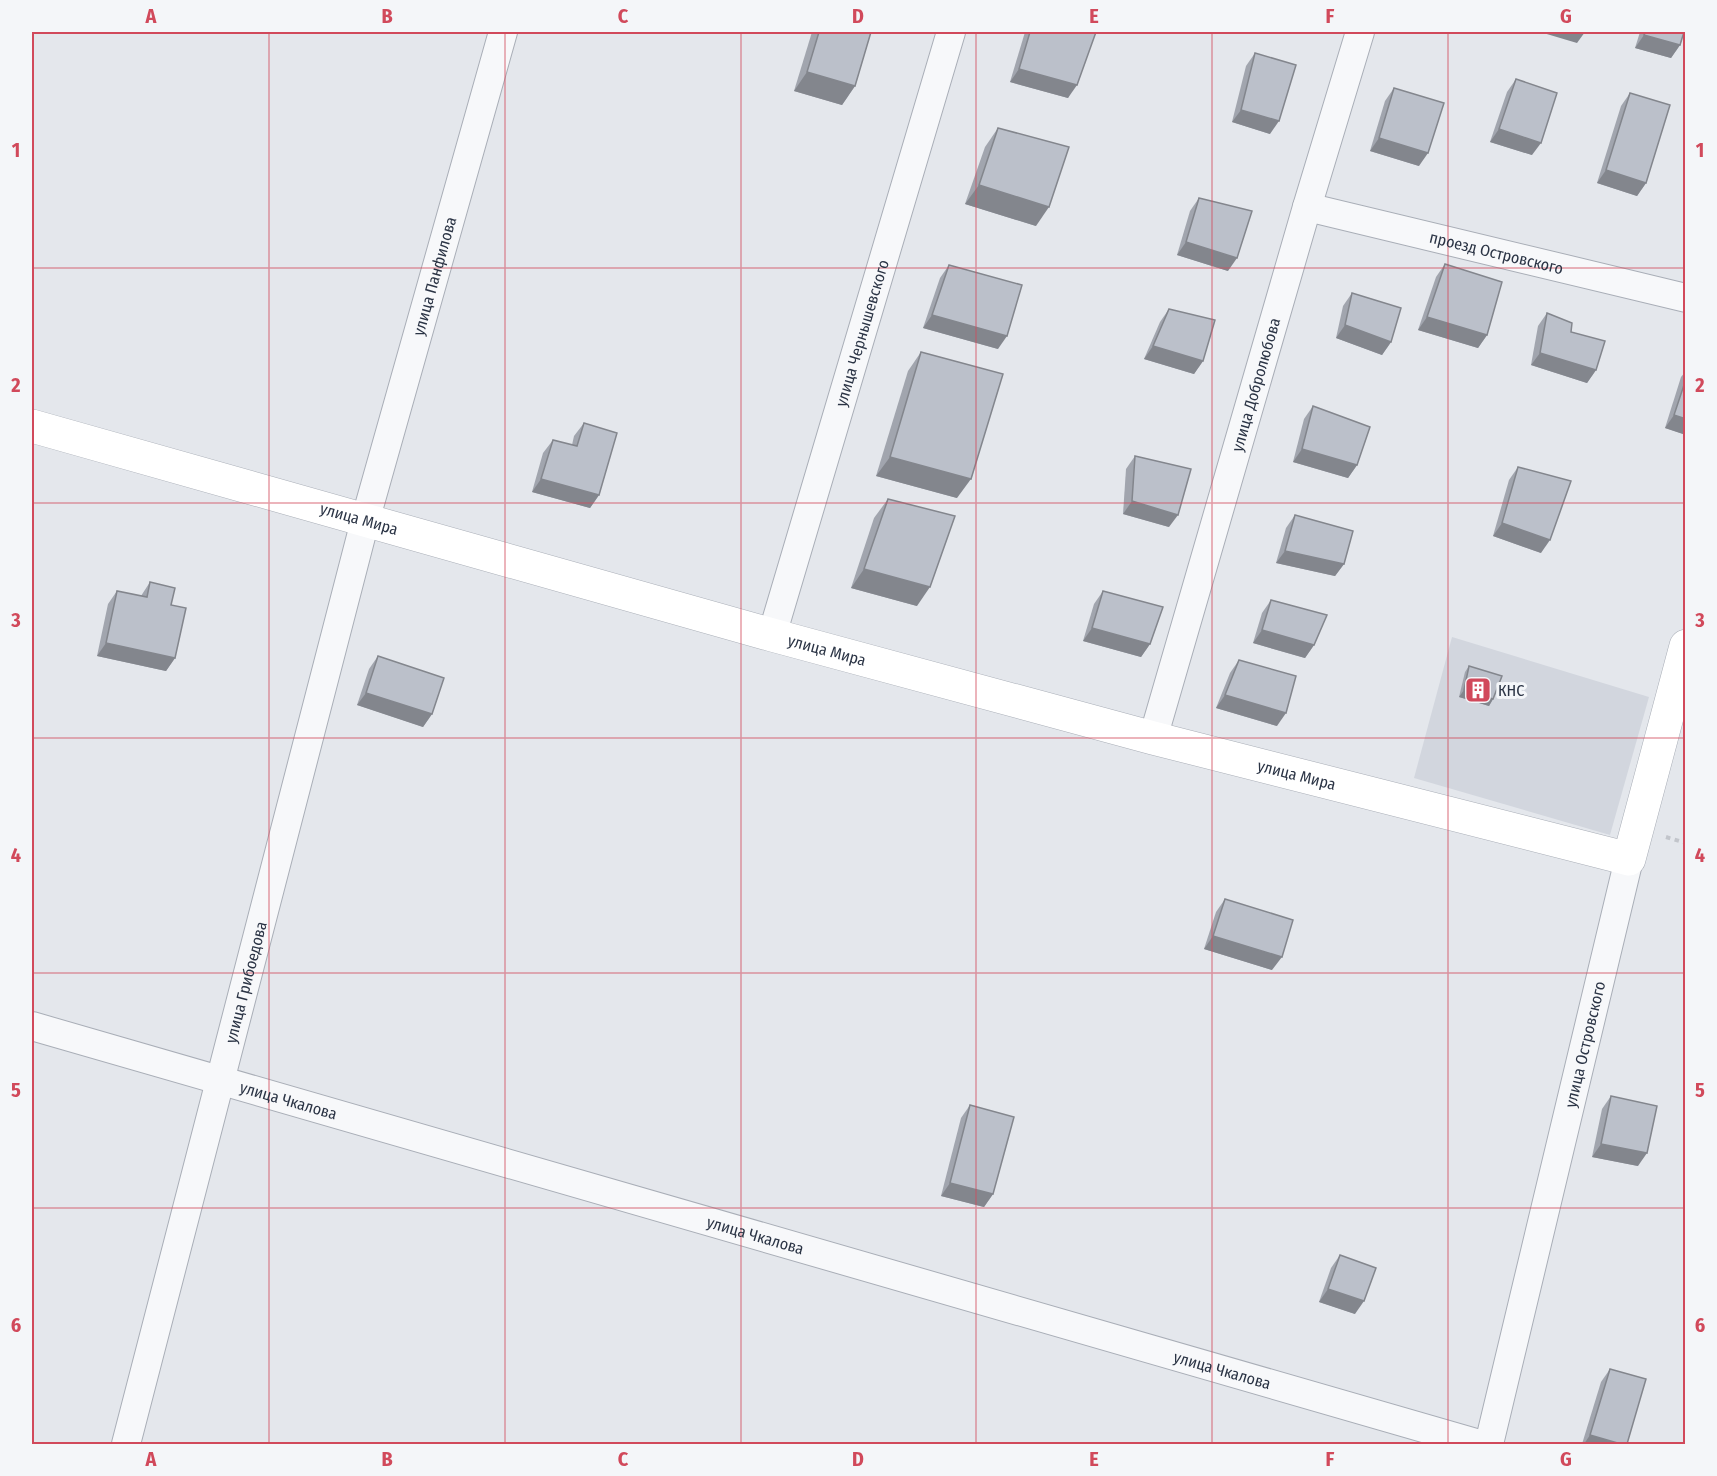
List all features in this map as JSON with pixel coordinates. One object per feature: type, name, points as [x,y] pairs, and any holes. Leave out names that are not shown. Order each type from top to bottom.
[{"type":"street","name":"улица Панфилова","points":[[365,521],[503,32]]},
{"type":"street","name":"улица Чернышевского","points":[[772,635],[951,32]]},
{"type":"street","name":"улица Добролюбова","points":[[1153,738],[1360,32]]},
{"type":"street","name":"проезд Островского","points":[[1307,207],[1686,298]]},
{"type":"street","name":"улица Мира","points":[[32,426],[772,635],[1153,738],[1629,859]]},
{"type":"street","name":"улица Грибоедова","points":[[126,1444],[365,521]]},
{"type":"street","name":"улица Островского","points":[[1489,1444],[1629,859],[1686,646]]},
{"type":"street","name":"улица Чкалова","points":[[32,1026],[1479,1444]]},
{"type":"shaded area","points":[[1452,637],[1649,697],[1610,835],[1414,778]]},
{"type":"building","points":[[819,32],[871,32],[855,86],[807,72]]},
{"type":"building","points":[[1030,32],[1096,32],[1077,85],[1019,69]]},
{"type":"building","points":[[1645,32],[1684,32],[1680,45],[1644,35]]},
{"type":"building","points":[[1255,53],[1296,65],[1279,121],[1241,110]]},
{"type":"building","points":[[1516,79],[1557,93],[1541,143],[1499,129]]},
{"type":"building","points":[[1394,88],[1444,103],[1428,153],[1379,138]]},
{"type":"building","points":[[1630,93],[1670,105],[1646,183],[1606,170]]},
{"type":"building","points":[[998,128],[1069,147],[1049,207],[979,185]]},
{"type":"building","points":[[1199,198],[1252,211],[1237,258],[1186,242]]},
{"type":"building","points":[[1445,264],[1502,282],[1487,335],[1427,317]]},
{"type":"building","points":[[949,265],[1022,285],[1007,336],[932,315]]},
{"type":"building","points":[[1352,293],[1401,308],[1391,342],[1345,325]]},
{"type":"building","points":[[1169,309],[1215,320],[1203,361],[1153,346]]},
{"type":"building","points":[[1547,313],[1572,323],[1571,332],[1605,341],[1596,370],[1540,353]]},
{"type":"building","points":[[921,352],[1003,374],[971,479],[890,457]]},
{"type":"building","points":[[1686,379],[1686,419],[1674,415]]},
{"type":"building","points":[[1313,406],[1370,427],[1357,465],[1302,449]]},
{"type":"building","points":[[584,423],[617,433],[599,495],[541,479],[553,440],[577,446]]},
{"type":"building","points":[[1135,456],[1191,469],[1178,515],[1132,501]]},
{"type":"building","points":[[1518,467],[1571,481],[1550,540],[1502,523]]},
{"type":"building","points":[[888,499],[955,516],[930,587],[864,569]]},
{"type":"building","points":[[1295,515],[1353,531],[1344,564],[1285,551]]},
{"type":"building","points":[[150,582],[175,588],[171,605],[186,608],[175,658],[106,643],[117,591],[147,597]]},
{"type":"building","points":[[1103,591],[1163,607],[1150,644],[1092,628]]},
{"type":"building","points":[[1271,600],[1327,615],[1314,645],[1262,630]]},
{"type":"building","points":[[378,656],[444,678],[432,714],[366,693]]},
{"type":"building","points":[[1239,660],[1296,676],[1286,713],[1225,695]]},
{"type":"building","name":"КНС","points":[[1469,666],[1502,676],[1493,699],[1464,690]]},
{"type":"building","points":[[1225,899],[1293,920],[1282,957],[1213,936]]},
{"type":"building","points":[[1611,1096],[1657,1106],[1647,1153],[1601,1144]]},
{"type":"building","points":[[970,1105],[1014,1117],[993,1194],[950,1183]]},
{"type":"building","points":[[1340,1255],[1376,1268],[1364,1301],[1328,1289]]},
{"type":"building","points":[[1610,1369],[1646,1379],[1627,1444],[1590,1435]]},
{"type":"place","name":"КНС","points":[[1478,690]]}]
